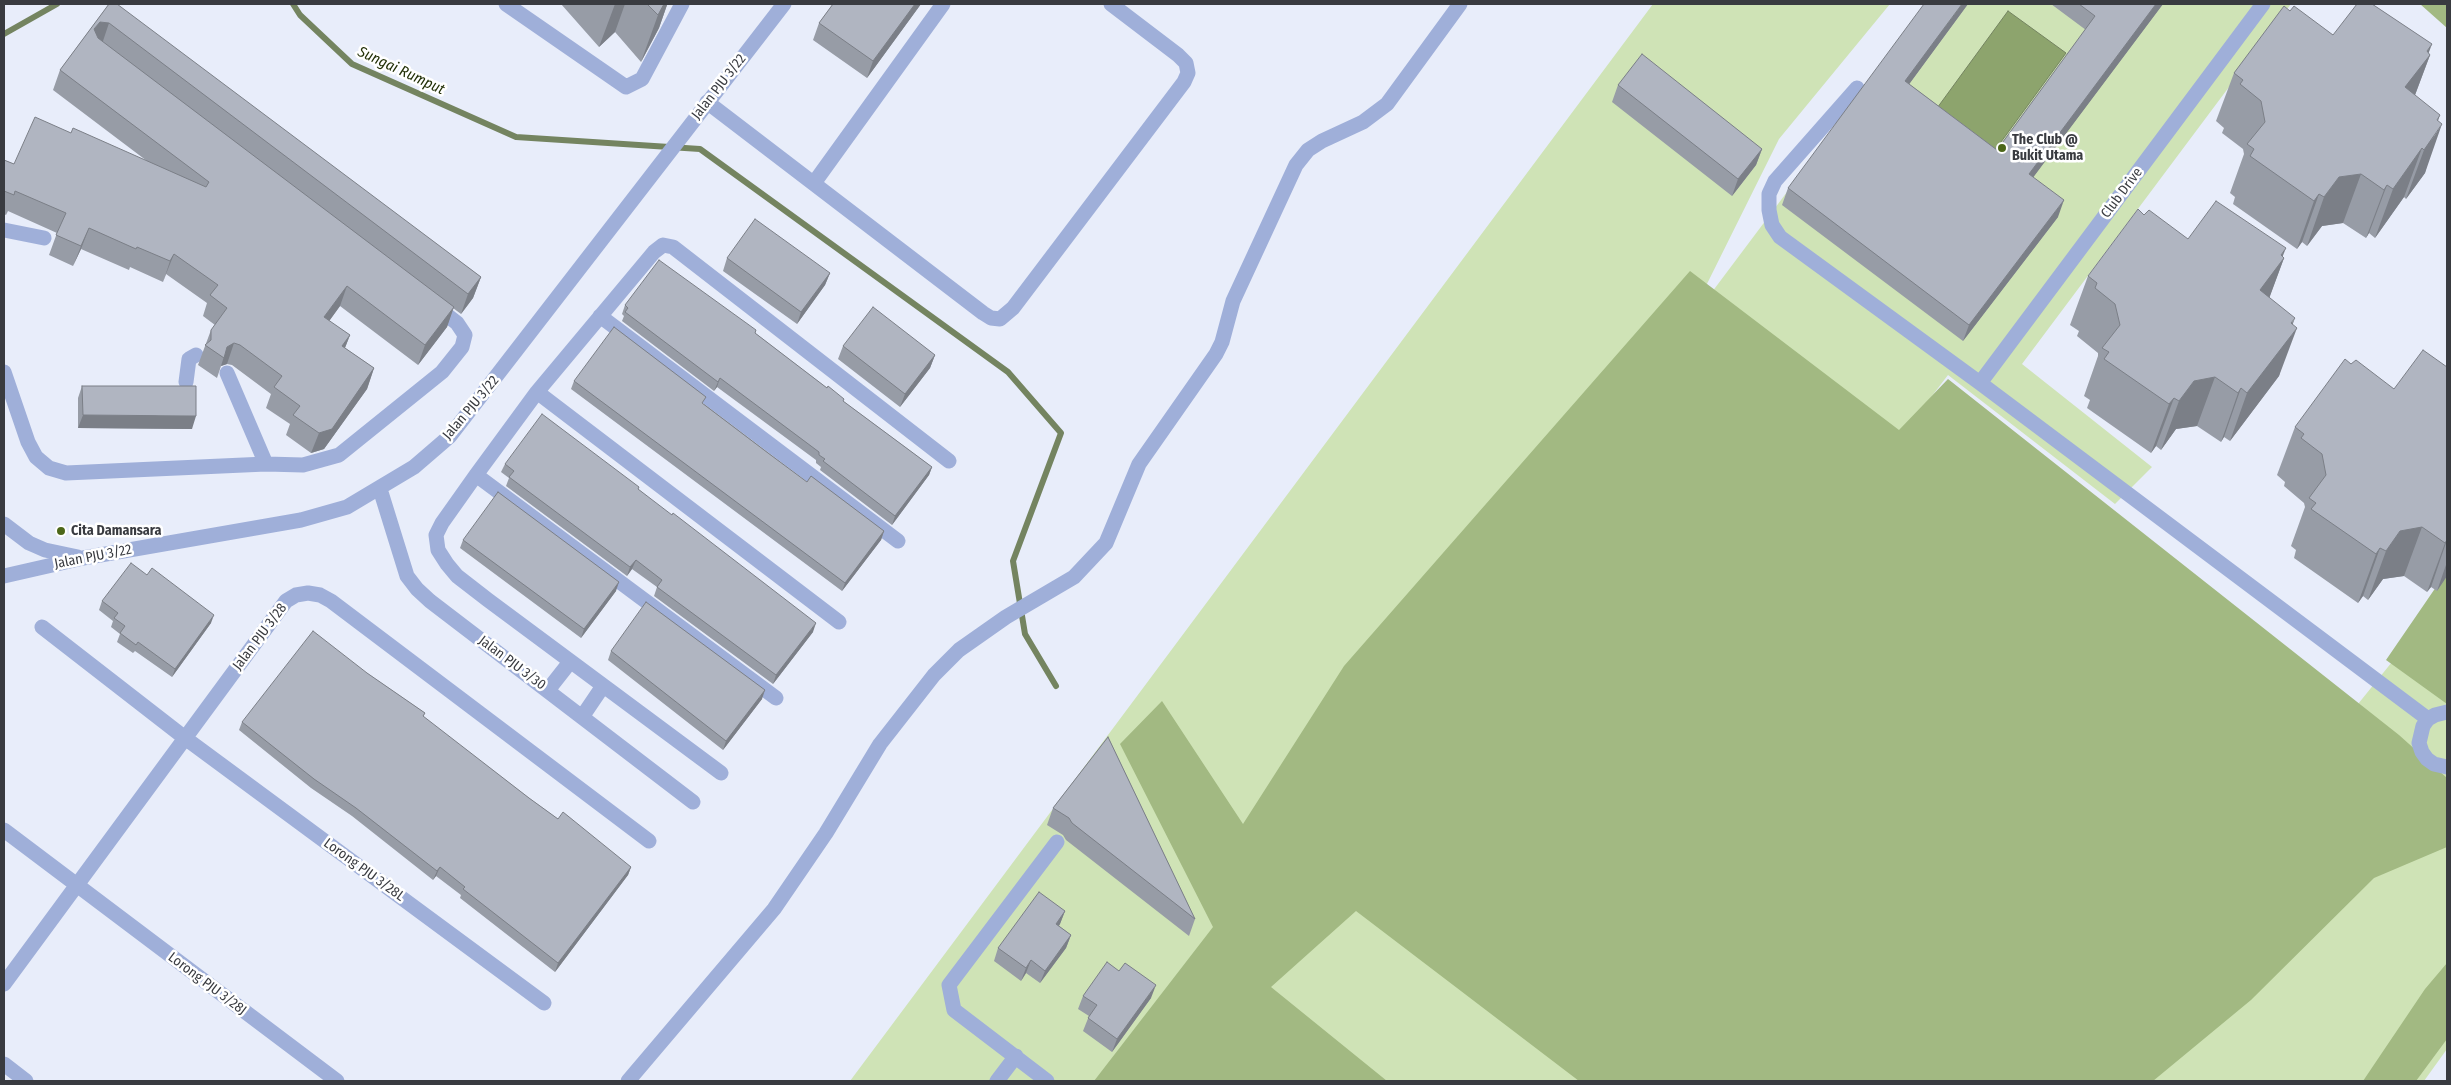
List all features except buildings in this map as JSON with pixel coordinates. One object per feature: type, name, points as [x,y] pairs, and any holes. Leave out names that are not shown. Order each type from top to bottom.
[{"type":"street","points":[[506,4],[626,87],[642,79],[682,4]]},
{"type":"street","name":"Jalan PJU 3/22","points":[[5,573],[301,520],[347,507],[414,467],[450,436],[784,4]]},
{"type":"street","points":[[814,183],[943,4]]},
{"type":"street","points":[[707,102],[983,313],[991,318],[1000,319],[1007,315],[1184,82],[1188,73],[1186,63],[1178,55],[1111,4]]},
{"type":"street","points":[[628,1081],[774,909],[826,833],[880,744],[906,708],[959,650],[1006,617],[1074,577],[1106,543],[1139,464],[1216,354],[1222,342],[1233,301],[1296,165],[1308,150],[1322,140],[1363,122],[1387,104],[1460,4]]},
{"type":"street","name":"Club Drive","points":[[1980,383],[2263,4]]},
{"type":"street","points":[[1858,88],[1775,181],[1769,194],[1769,210],[1772,225],[1780,237],[1980,383],[2428,719]]},
{"type":"street","points":[[4,230],[44,238]]},
{"type":"street","points":[[721,773],[457,576],[438,550],[436,536],[442,523],[476,475],[537,392],[654,252],[663,245],[673,247],[949,461]]},
{"type":"street","points":[[4,372],[28,442],[36,457],[48,468],[66,473],[266,464],[303,465],[339,455],[442,372],[462,347],[465,335],[457,324],[424,299]]},
{"type":"street","points":[[600,316],[898,541]]},
{"type":"street","points":[[186,382],[189,360],[196,355]]},
{"type":"street","points":[[227,372],[266,464]]},
{"type":"street","points":[[537,392],[839,622]]},
{"type":"street","points":[[476,475],[776,698]]},
{"type":"street","name":"Jalan PJU 3/30","points":[[380,489],[407,576],[417,588],[430,601],[693,802]]},
{"type":"street","points":[[4,524],[28,543],[45,550],[83,558]]},
{"type":"street","name":"Jalan PJU 3/28","points":[[4,984],[286,601],[302,594],[320,595],[650,841]]},
{"type":"street","name":"Lorong PJU 3/28L","points":[[42,627],[185,738],[544,1002]]},
{"type":"street","points":[[548,690],[570,662]]},
{"type":"street","points":[[582,717],[603,686]]},
{"type":"street","points":[[2447,712],[2428,719],[2420,734],[2422,752],[2434,764],[2447,767]]},
{"type":"street","name":"Lorong PJU 3/28J","points":[[4,830],[337,1081]]},
{"type":"street","points":[[1047,1081],[954,1010],[950,985],[1057,842]]},
{"type":"street","points":[[997,1081],[1016,1056]]},
{"type":"street","points":[[4,1064],[26,1081]]},
{"type":"shaded area","points":[[1653,4],[1890,4],[1779,139],[1694,310],[2358,704],[2447,594],[2447,1049],[2424,1081],[850,1081]]},
{"type":"shaded area","name":"The Club @ Bukit Utama","points":[[1928,4],[2291,4],[2022,364],[2152,467],[2115,504],[1948,375],[1902,435],[1712,292]]},
{"type":"shaded area","points":[[2420,4],[2447,4],[2447,28]]},
{"type":"shaded area","points":[[2008,11],[2066,53],[1990,157],[1932,115]]},
{"type":"shaded area","points":[[1690,271],[1899,430],[1948,379],[2399,735],[2447,778],[2447,847],[2374,878],[2251,1000],[2153,1081],[1579,1081],[1356,911],[1271,987],[1387,1081],[1094,1081],[1213,927],[1120,744],[1162,701],[1243,824],[1344,666]]},
{"type":"shaded area","points":[[2447,571],[2447,704],[2386,660]]},
{"type":"shaded area","points":[[2447,963],[2447,1039],[2416,1081],[2363,1081],[2425,989]]},
{"type":"waterway","name":"Sungai Rumput","points":[[4,34],[57,4]]},
{"type":"waterway","points":[[293,4],[300,15],[352,64],[516,137],[700,149],[1008,372],[1061,433],[1013,561],[1025,634],[1056,686]]},
{"type":"place","name":"The Club @ Bukit Utama","points":[[2002,148]]},
{"type":"place","name":"Cita Damansara","points":[[61,531]]}]
